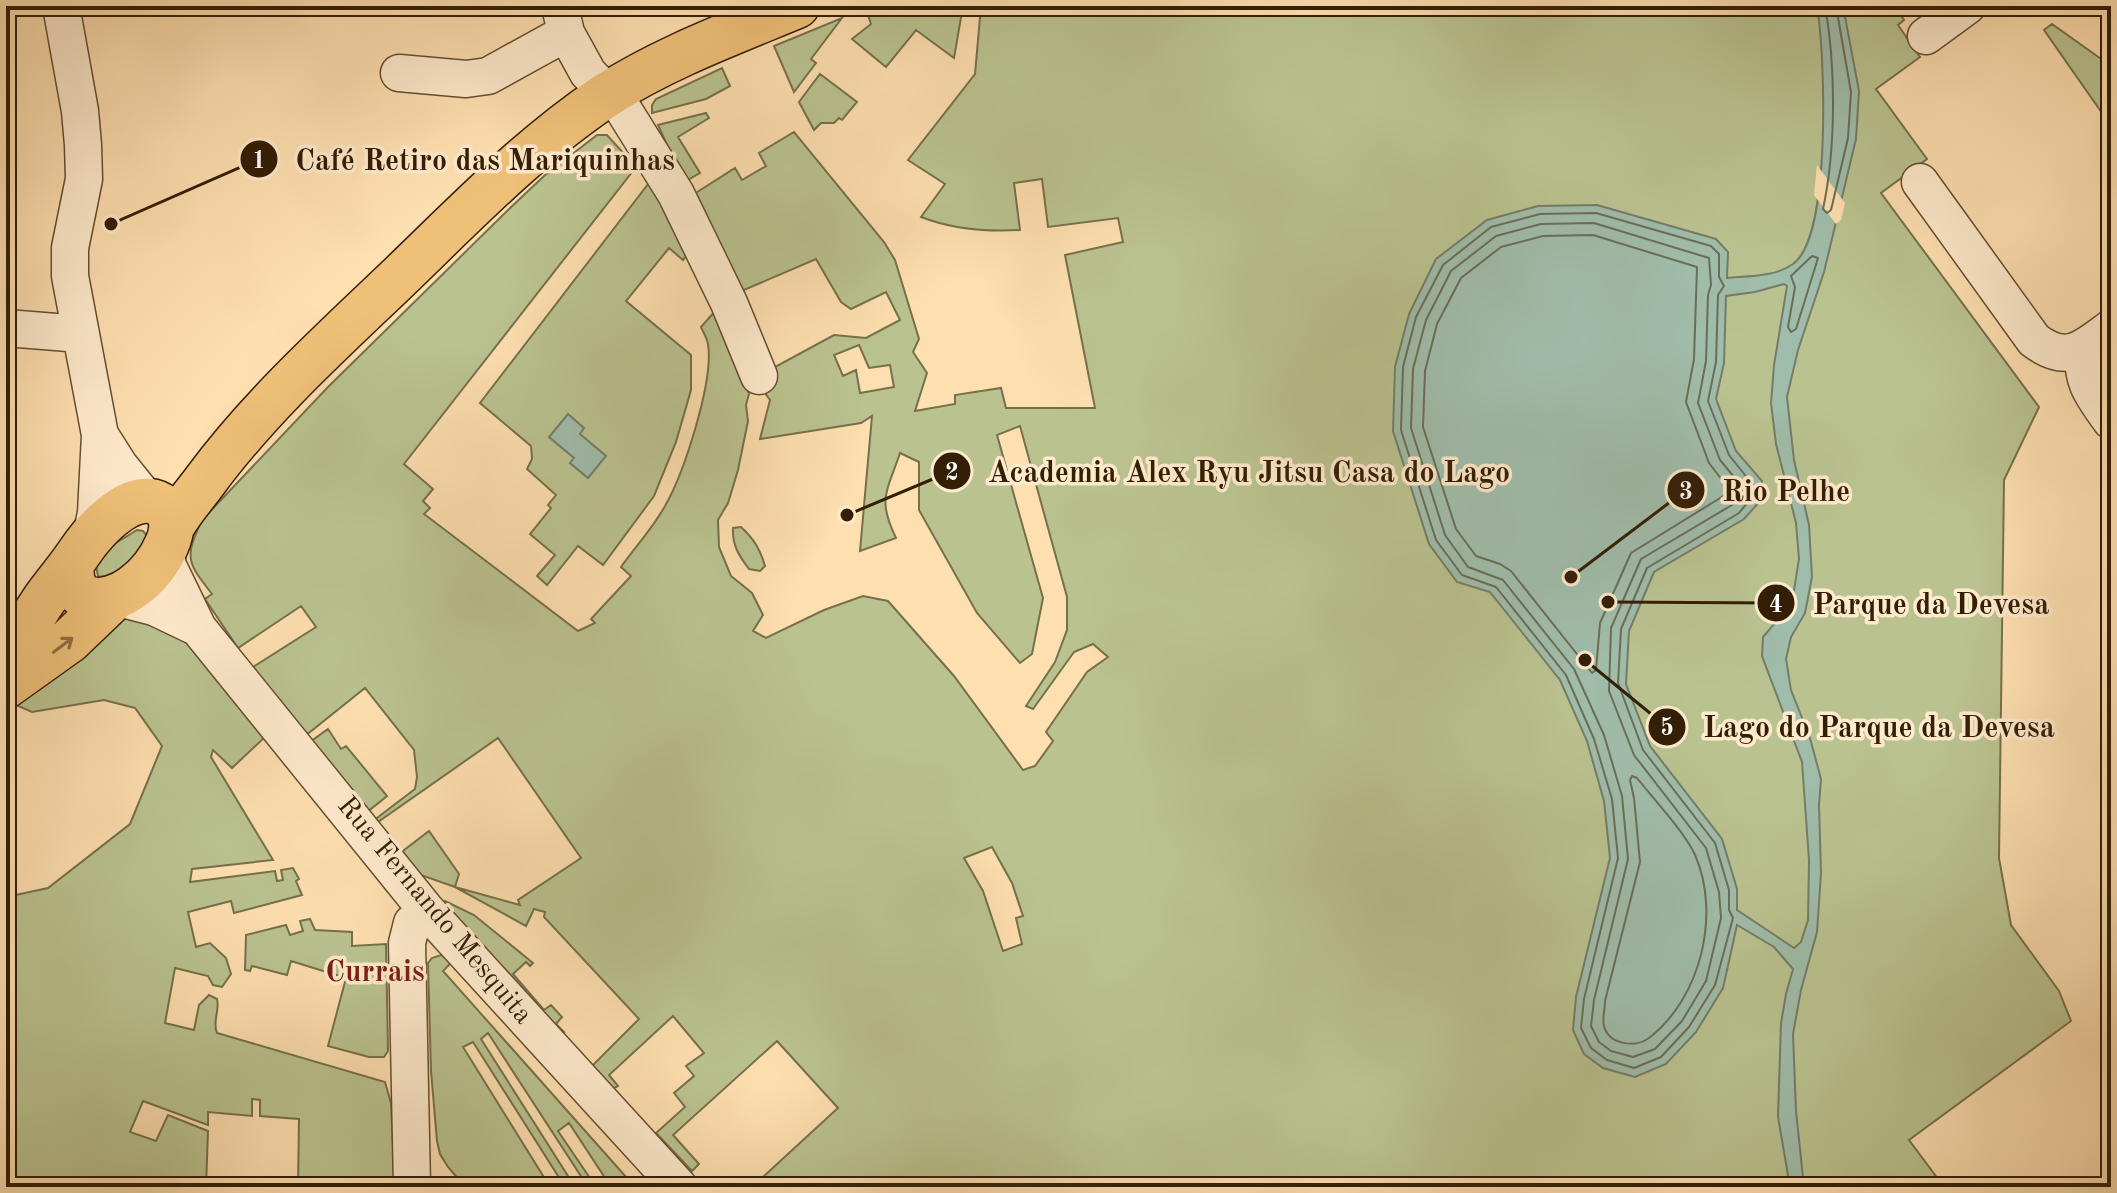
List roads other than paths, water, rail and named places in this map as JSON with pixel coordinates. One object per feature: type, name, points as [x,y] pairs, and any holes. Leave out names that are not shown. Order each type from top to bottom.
[{"type":"main road","points":[[6,686],[69,641],[115,597],[144,577],[162,525],[219,460],[282,392],[540,144],[609,94],[674,59],[797,6]]},
{"type":"main road","points":[[6,665],[34,615],[110,517],[137,502],[162,525]]},
{"type":"main road","points":[[82,550],[71,576],[76,589],[83,598],[96,601],[115,597]]},
{"type":"street","points":[[61,6],[83,145],[84,179],[70,248],[70,276],[100,435],[96,513],[82,550]]},
{"type":"street","points":[[1926,36],[1967,6]]},
{"type":"street","points":[[399,73],[466,79],[488,76],[563,20],[588,73],[636,128],[676,194],[729,303],[759,376]]},
{"type":"street","points":[[1920,182],[2034,340],[2047,350],[2060,354],[2097,338]]},
{"type":"street","points":[[6,328],[81,334]]},
{"type":"street","points":[[2097,338],[2082,365],[2085,379],[2111,421]]},
{"type":"street","points":[[100,435],[162,525]]},
{"type":"street","name":"Rua Fernando Mesquita","points":[[162,525],[168,566],[198,628],[427,911],[679,1187]]},
{"type":"street","name":"Rua Fernando Mesquita","points":[[115,597],[154,607],[198,628]]},
{"type":"street","points":[[412,1187],[407,943],[412,923],[427,911]]},
{"type":"water","points":[[1817,6],[1843,6],[1859,91],[1856,139],[1824,272],[1798,350],[1787,397],[1794,460],[1809,525],[1812,577],[1805,613],[1791,637],[1786,659],[1791,690],[1810,738],[1821,779],[1821,873],[1817,932],[1793,1034],[1796,1111],[1804,1187],[1790,1187],[1778,1117],[1781,1023],[1793,969],[1774,947],[1737,925],[1723,988],[1696,1032],[1666,1064],[1635,1077],[1603,1068],[1584,1054],[1573,1030],[1576,997],[1610,858],[1604,801],[1587,741],[1560,680],[1490,592],[1457,582],[1429,544],[1393,431],[1395,367],[1409,314],[1436,259],[1487,220],[1538,206],[1597,205],[1716,239],[1728,252],[1727,278],[1770,274],[1793,264],[1806,247],[1820,183],[1823,101]],"holes":[[[1784,284],[1787,286],[1771,403],[1776,444],[1796,523],[1799,559],[1792,603],[1763,637],[1762,656],[1802,762],[1809,860],[1808,920],[1801,942],[1794,948],[1737,910],[1737,889],[1722,839],[1650,746],[1626,684],[1629,631],[1654,572],[1744,519],[1760,501],[1762,481],[1736,451],[1716,399],[1724,363],[1726,296]]]},
{"type":"water","points":[[568,414],[584,428],[580,434],[606,456],[588,478],[570,463],[574,458],[549,437]]},
{"type":"place","name":"Café Retiro das Mariquinhas","points":[[111,224]]},
{"type":"place","name":"Academia Alex Ryu Jitsu Casa do Lago","points":[[847,515]]},
{"type":"place","name":"Rio Pelhe","points":[[1571,577]]},
{"type":"place","name":"Parque da Devesa","points":[[1608,602]]},
{"type":"place","name":"Lago do Parque da Devesa","points":[[1585,660]]},
{"type":"district","name":"Currais","points":[[375,973]]}]
